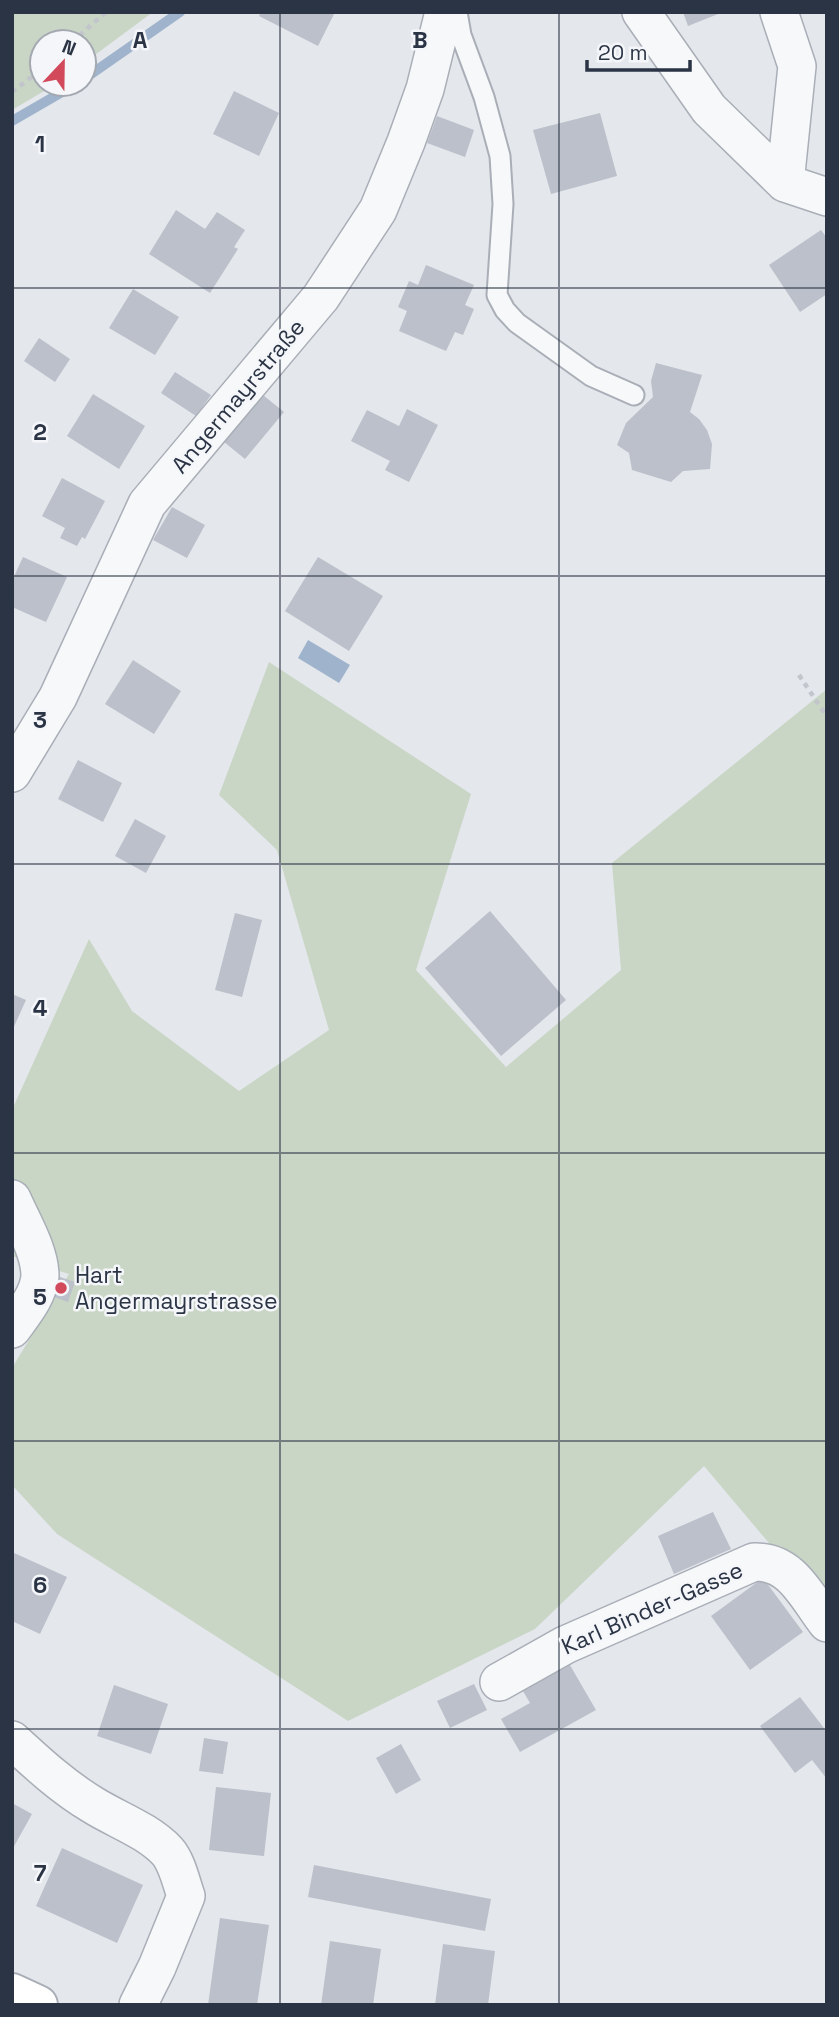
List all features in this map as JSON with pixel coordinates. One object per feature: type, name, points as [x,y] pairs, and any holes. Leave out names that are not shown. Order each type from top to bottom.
[{"type":"main road","points":[[12,1993],[38,2005]]},
{"type":"street","name":"Angermayrstraße","points":[[12,773],[58,697],[147,504],[321,297],[378,210],[425,89],[444,12]]},
{"type":"street","points":[[641,12],[709,109],[785,183],[827,197]]},
{"type":"street","points":[[779,12],[797,66],[785,183]]},
{"type":"street","points":[[12,1199],[36,1254],[40,1278],[29,1304],[12,1329]]},
{"type":"street","name":"Karl Binder-Gasse","points":[[499,1682],[565,1645],[754,1562],[768,1562],[788,1571],[827,1623]]},
{"type":"street","points":[[12,1741],[64,1786],[93,1806],[153,1839],[169,1852],[186,1896],[138,2005]]},
{"type":"lane","points":[[457,12],[461,35],[484,97],[500,156],[503,204],[497,295],[505,310],[517,323],[591,376],[634,395]]},
{"type":"path","points":[[88,28],[106,12]]},
{"type":"path","points":[[12,92],[28,80]]},
{"type":"path","points":[[799,675],[827,717]]},
{"type":"green space","points":[[12,12],[153,12],[98,53],[98,28],[28,28],[28,98],[32,98],[12,110]]},
{"type":"green space","points":[[269,662],[471,794],[416,970],[506,1067],[621,970],[612,863],[827,689],[827,1612],[704,1466],[535,1629],[348,1721],[57,1534],[12,1485],[12,1368],[69,1274],[12,1256],[12,1110],[89,939],[132,1011],[239,1091],[329,1030],[277,850],[219,795]]},
{"type":"water","points":[[308,640],[350,665],[339,683],[298,658]]},
{"type":"building","points":[[261,12],[335,12],[318,46],[259,16]]},
{"type":"building","points":[[683,12],[723,12],[688,26]]},
{"type":"building","points":[[234,91],[279,113],[259,156],[213,134]]},
{"type":"building","points":[[600,113],[617,176],[551,194],[533,130]]},
{"type":"building","points":[[437,116],[474,130],[465,157],[427,143]]},
{"type":"building","points":[[176,210],[205,229],[217,212],[245,230],[234,247],[238,249],[210,293],[149,254]]},
{"type":"building","points":[[821,230],[827,238],[827,294],[800,312],[769,265]]},
{"type":"building","points":[[426,265],[474,285],[465,305],[474,309],[463,335],[455,332],[446,351],[399,331],[407,311],[398,307],[409,281],[418,285]]},
{"type":"building","points":[[133,289],[179,317],[155,355],[109,328]]},
{"type":"building","points":[[39,338],[70,359],[55,382],[24,361]]},
{"type":"building","points":[[656,363],[702,375],[690,412],[707,430],[712,444],[710,469],[683,471],[671,482],[632,470],[629,453],[617,445],[626,423],[653,397],[651,381]]},
{"type":"building","points":[[175,372],[211,395],[196,416],[161,393]]},
{"type":"building","points":[[93,394],[145,426],[119,469],[67,436]]},
{"type":"building","points":[[263,395],[284,412],[245,459],[224,442]]},
{"type":"building","points":[[407,409],[438,425],[409,482],[385,470],[390,461],[351,441],[367,410],[399,426]]},
{"type":"building","points":[[62,478],[105,501],[85,539],[82,537],[77,546],[60,538],[65,528],[42,516]]},
{"type":"building","points":[[172,507],[205,525],[187,558],[153,540]]},
{"type":"building","points":[[23,557],[67,577],[46,622],[12,607],[12,581]]},
{"type":"building","points":[[318,557],[383,596],[349,651],[285,611]]},
{"type":"building","points":[[133,660],[181,691],[154,734],[105,704]]},
{"type":"building","points":[[78,760],[122,783],[103,822],[58,799]]},
{"type":"building","points":[[135,819],[166,836],[146,873],[115,856]]},
{"type":"building","points":[[490,911],[566,1000],[501,1056],[425,968]]},
{"type":"building","points":[[235,913],[262,920],[242,997],[215,990]]},
{"type":"building","points":[[12,994],[26,1000],[12,1031]]},
{"type":"building","name":"Hart Angermayrstrasse","points":[[54,1275],[75,1282],[68,1302],[46,1294]]},
{"type":"building","points":[[713,1512],[731,1549],[674,1574],[658,1536]]},
{"type":"building","points":[[12,1552],[67,1577],[40,1634],[12,1621]]},
{"type":"building","points":[[763,1578],[803,1632],[750,1670],[711,1616]]},
{"type":"building","points":[[567,1660],[596,1710],[520,1752],[501,1719],[530,1703],[520,1686]]},
{"type":"building","points":[[474,1684],[487,1710],[450,1728],[437,1701]]},
{"type":"building","points":[[114,1685],[168,1704],[151,1754],[97,1736]]},
{"type":"building","points":[[800,1697],[827,1732],[827,1779],[812,1760],[795,1773],[760,1726]]},
{"type":"building","points":[[204,1738],[228,1742],[223,1774],[199,1771]]},
{"type":"building","points":[[401,1744],[421,1780],[396,1794],[376,1758]]},
{"type":"building","points":[[216,1787],[271,1793],[264,1856],[209,1850]]},
{"type":"building","points":[[12,1803],[32,1814],[12,1850]]},
{"type":"building","points":[[62,1848],[143,1885],[117,1943],[36,1906]]},
{"type":"building","points":[[314,1865],[491,1899],[485,1931],[308,1897]]},
{"type":"building","points":[[220,1918],[269,1925],[257,2005],[208,2005]]},
{"type":"building","points":[[330,1941],[381,1949],[373,2005],[321,2005]]},
{"type":"building","points":[[443,1944],[495,1951],[488,2005],[435,2005]]},
{"type":"waterway","points":[[98,69],[180,12]]},
{"type":"waterway","points":[[12,121],[52,98]]},
{"type":"place","name":"Hart Angermayrstrasse","points":[[61,1288]]}]
